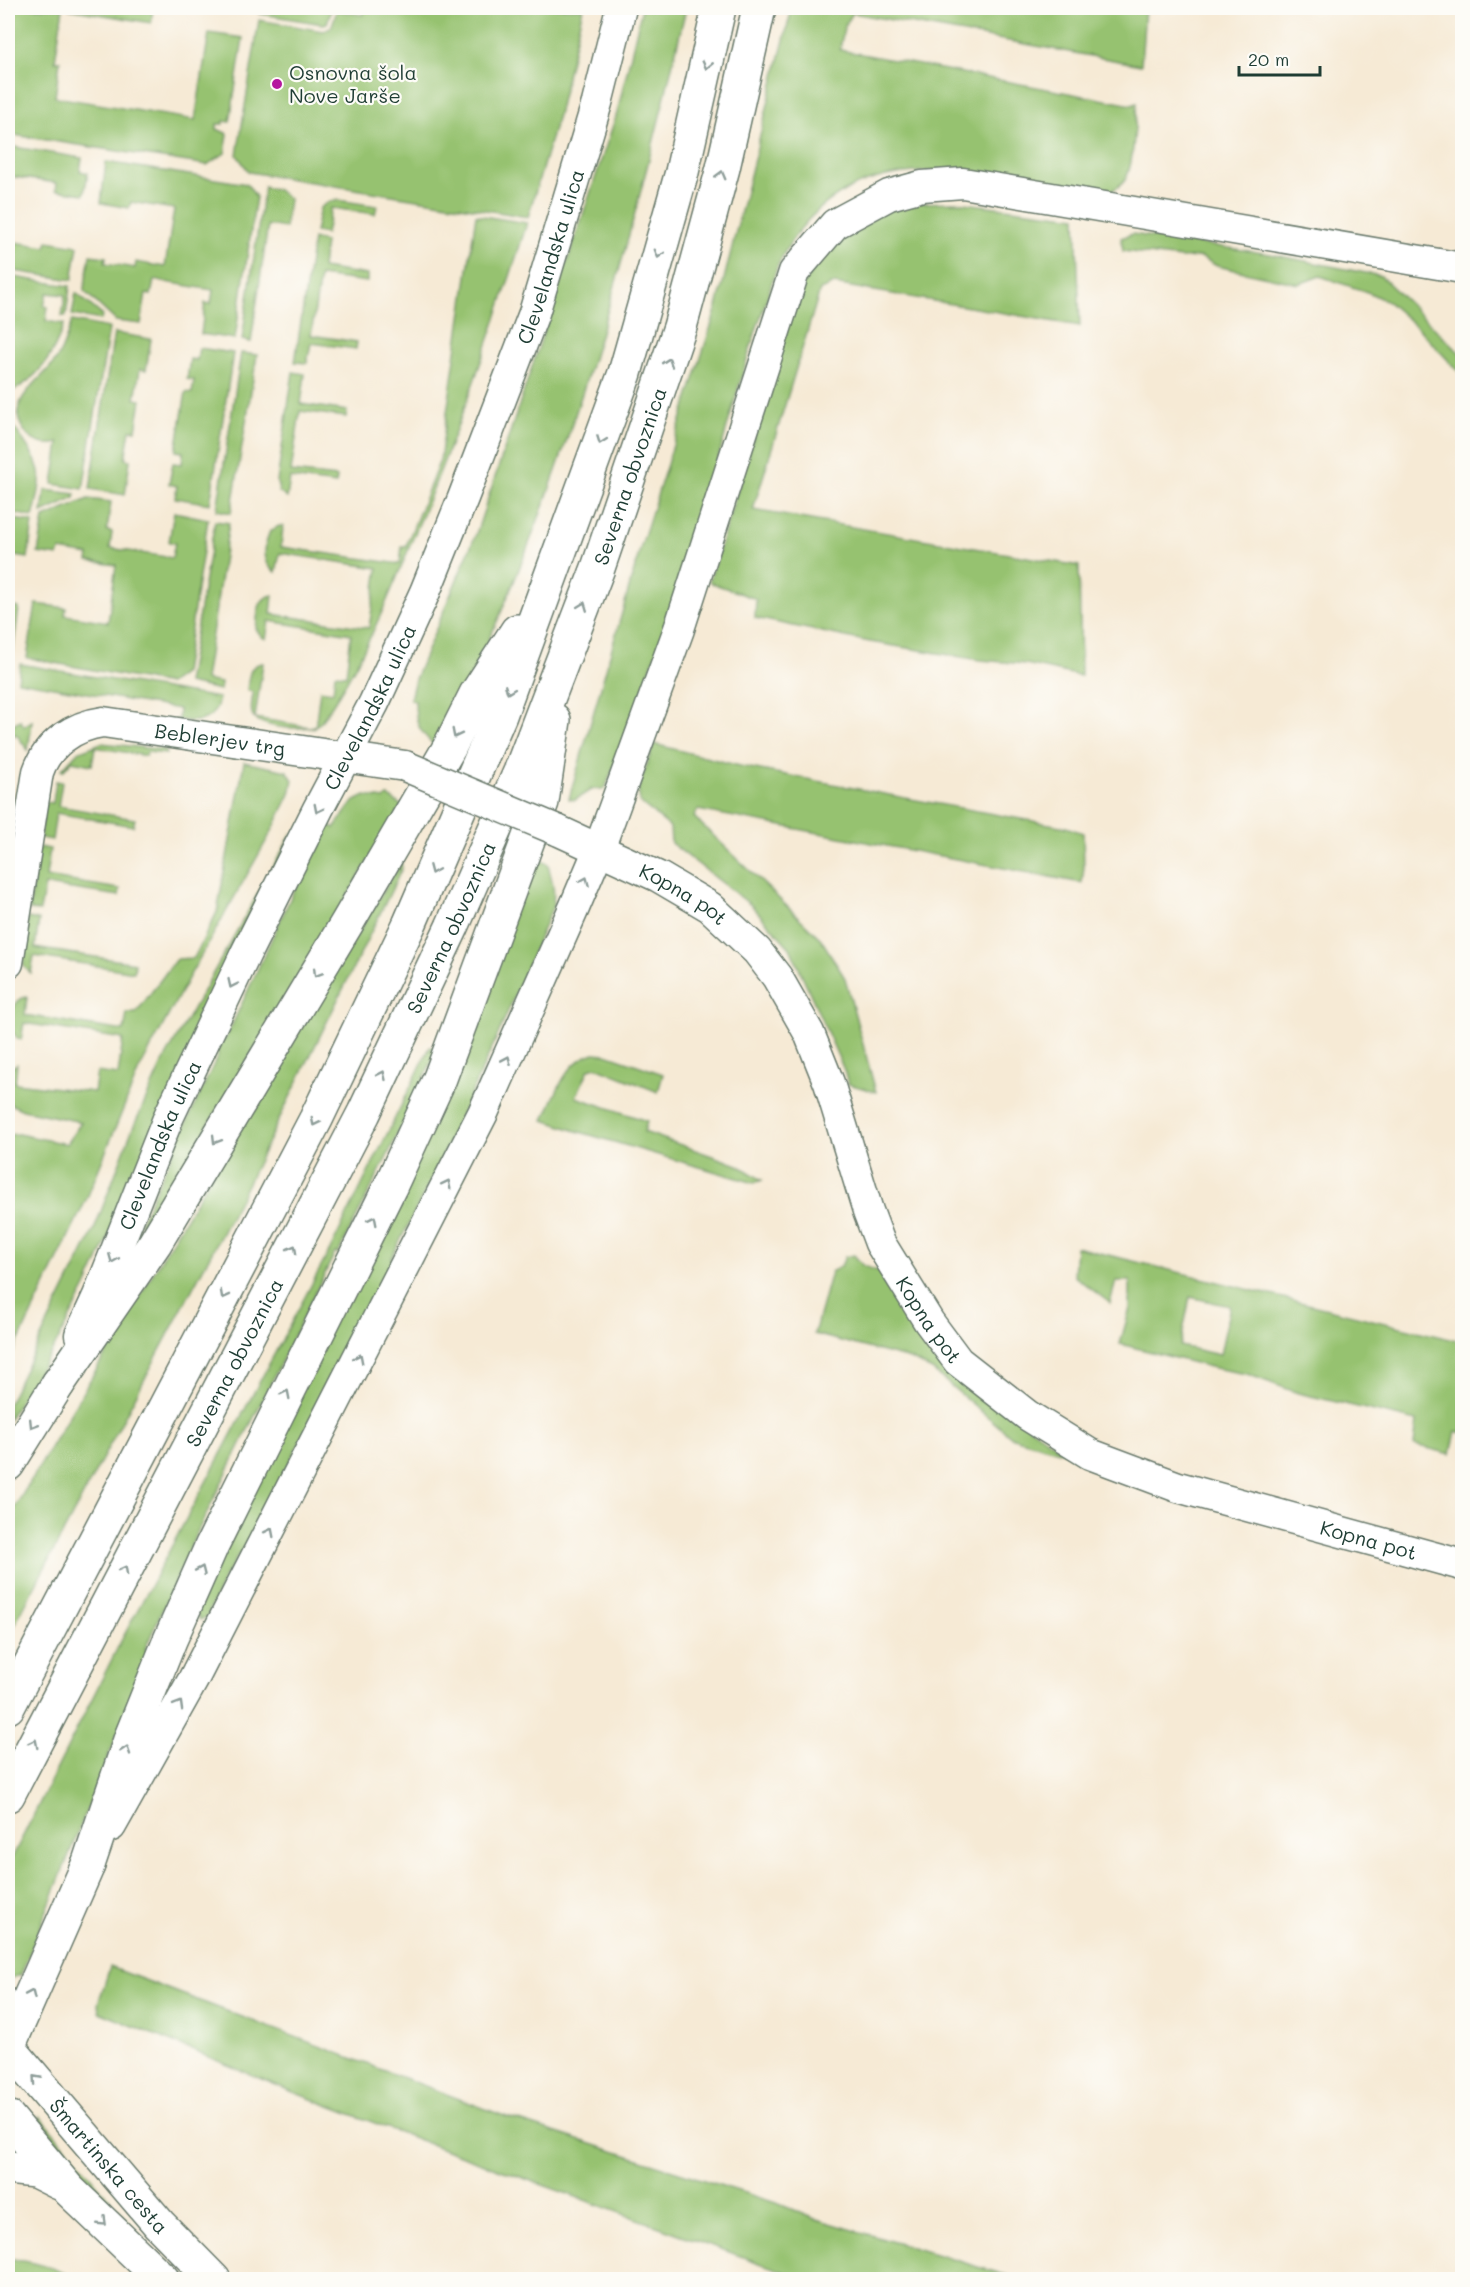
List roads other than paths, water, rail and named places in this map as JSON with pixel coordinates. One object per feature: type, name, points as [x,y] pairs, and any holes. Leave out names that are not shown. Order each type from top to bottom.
[{"type":"main road","name":"Severna obvoznica","points":[[8,1707],[316,1119],[409,925],[500,716],[625,373],[682,172],[719,8]]},
{"type":"main road","name":"Severna obvoznica","points":[[8,1795],[364,1113],[452,927],[520,772],[598,568],[680,327],[723,168],[759,8]]},
{"type":"main road","points":[[8,1464],[58,1384],[155,1243],[347,923],[449,748],[476,694],[552,576]]},
{"type":"main road","points":[[8,2047],[88,1865],[131,1737],[184,1608],[279,1407],[390,1187],[440,1078],[542,802],[562,660]]},
{"type":"main road","name":"Šmartinska cesta","points":[[8,2047],[159,2224],[214,2280]]},
{"type":"main road","name":"Šmartinska cesta","points":[[8,2117],[69,2190],[163,2280]]},
{"type":"main road","points":[[8,2168],[35,2171],[69,2190]]},
{"type":"street","name":"Clevelandska ulica","points":[[58,1384],[98,1296],[169,1116],[246,953],[374,702],[424,592],[534,313],[597,103],[621,8]]},
{"type":"street","points":[[88,1865],[193,1680],[483,1113],[599,849],[679,629],[794,272],[835,224],[889,195],[922,186],[963,183],[1462,268]]},
{"type":"street","name":"Beblerjev trg","points":[[8,963],[38,772],[42,761],[50,750],[79,728],[103,722],[405,766],[599,849]]},
{"type":"street","name":"Kopna pot","points":[[599,849],[659,877],[710,907],[757,951],[777,977],[809,1033],[829,1083],[880,1243],[923,1313],[958,1360],[1027,1415],[1090,1454],[1178,1487],[1462,1565]]},
{"type":"place","name":"Osnovna šola Nove Jarše","points":[[277,84]]}]
